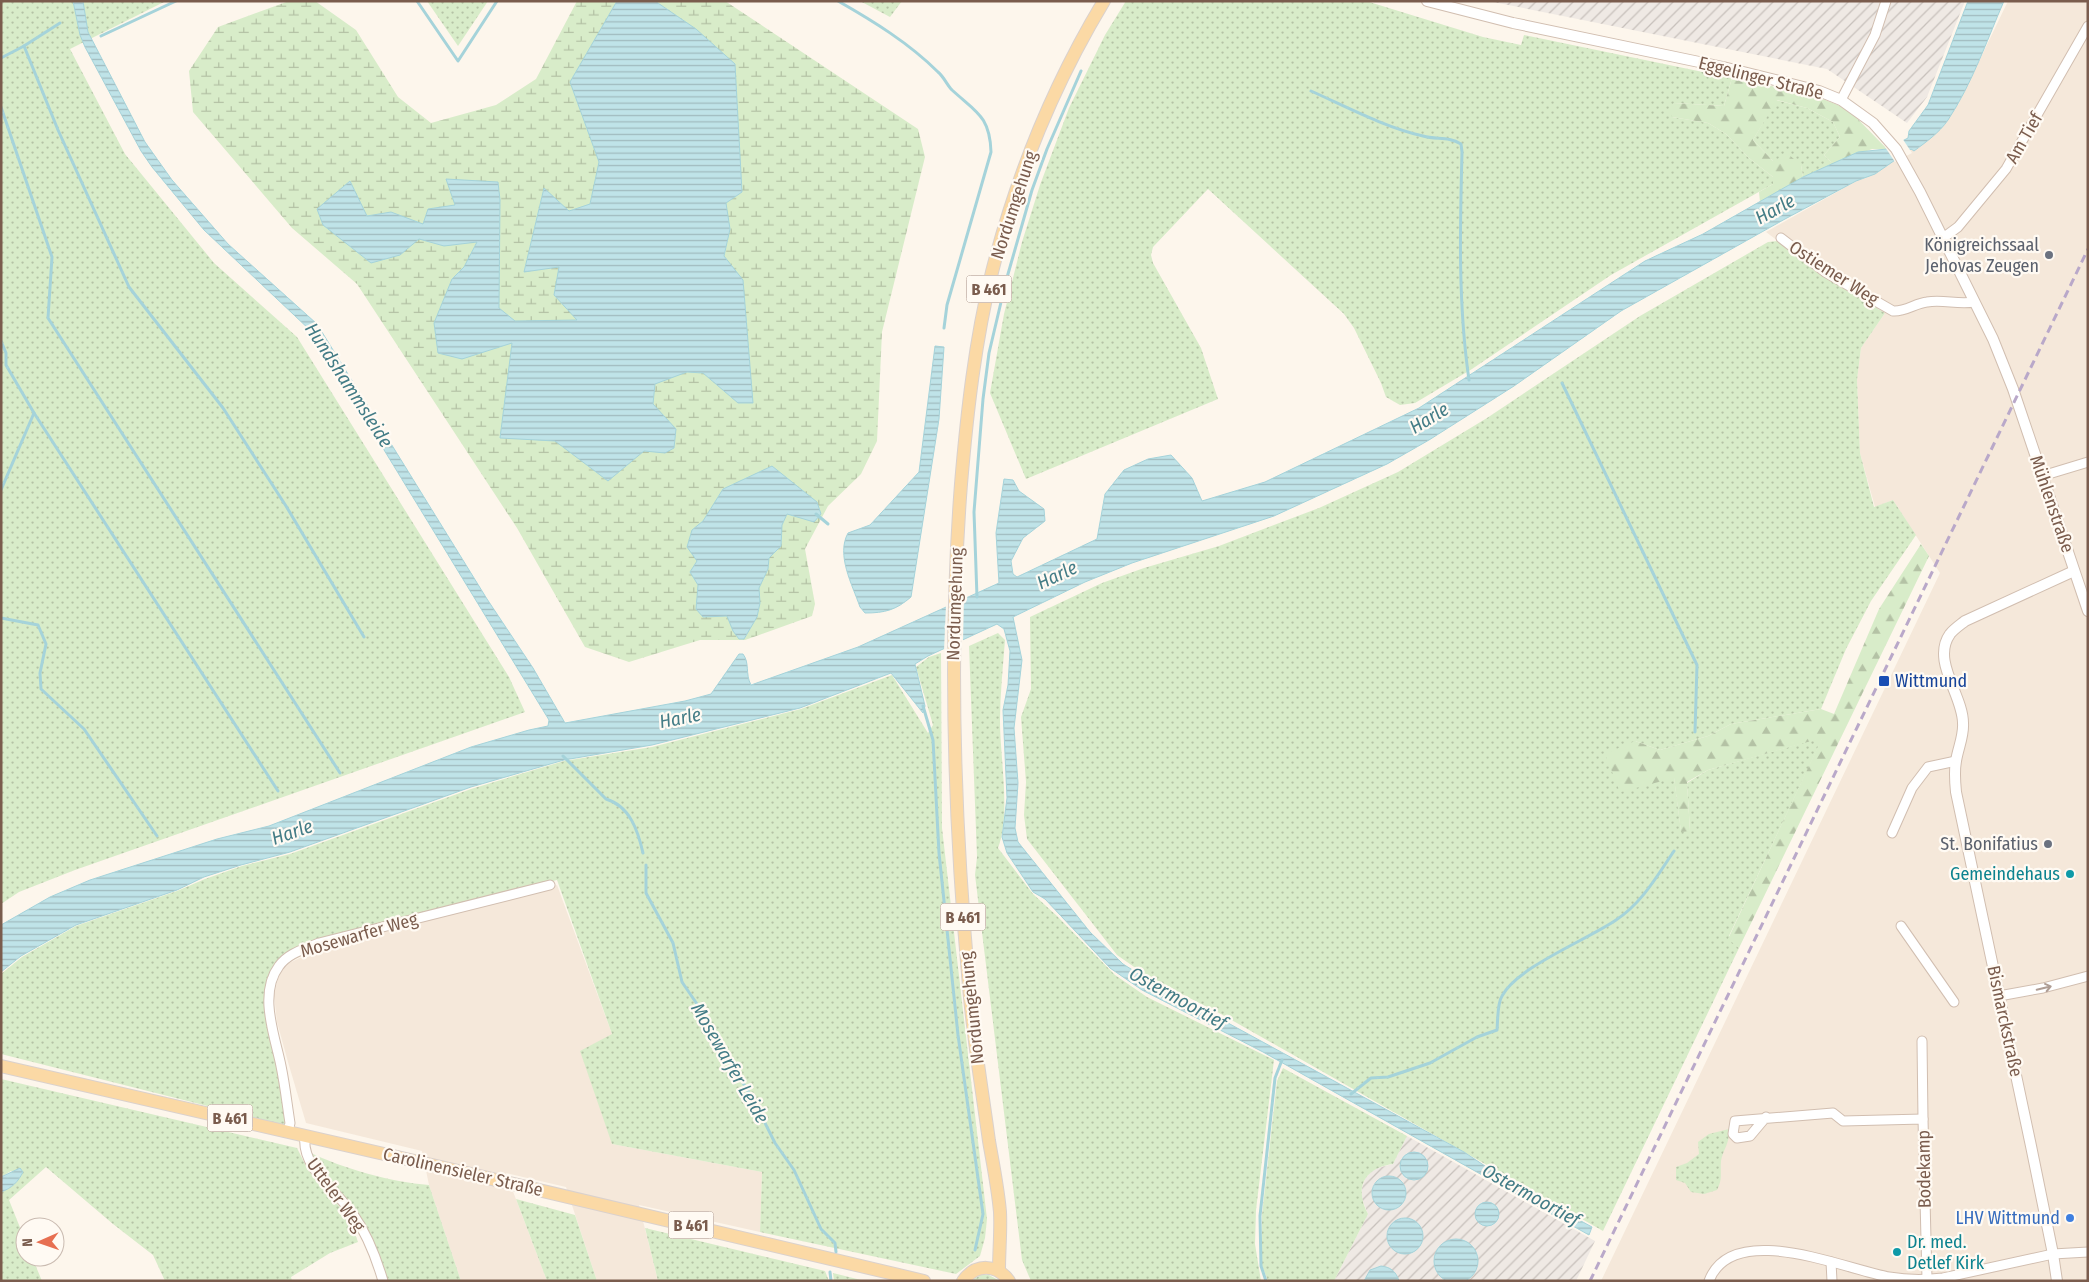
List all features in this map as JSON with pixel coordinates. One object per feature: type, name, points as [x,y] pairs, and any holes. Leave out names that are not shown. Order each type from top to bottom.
[{"type":"main road","name":"Nordumgehung","points":[[999,1270],[1000,1214],[970,1001],[958,868],[953,657],[954,594],[959,513],[970,394],[979,335],[992,271],[1033,146],[1058,87],[1104,1]]},
{"type":"main road","name":"Carolinensieler Straße","points":[[1,1066],[924,1281]]},
{"type":"main road","name":"Nordumgehung","points":[[986,1267],[999,1230]]},
{"type":"main road","points":[[959,1281],[963,1281],[973,1271],[986,1267],[999,1270],[1009,1281]]},
{"type":"street","name":"Eggelinger Straße","points":[[1427,1],[1513,23],[1723,67],[1819,90],[1841,100],[1872,123],[1890,142],[1906,167],[1996,345],[2016,398]]},
{"type":"street","points":[[1841,100],[1875,35],[1886,1]]},
{"type":"street","name":"Am Tief","points":[[1943,238],[1958,227],[2006,169],[2088,26]]},
{"type":"street","name":"Ostiemer Weg","points":[[1781,238],[1825,272],[1893,311],[1926,302],[1961,304],[1974,302]]},
{"type":"street","name":"Mühlenstraße","points":[[2016,398],[2088,611]]},
{"type":"street","points":[[2042,476],[2088,462]]},
{"type":"street","name":"Bismarckstraße","points":[[2056,1281],[2053,1254],[1956,792],[1954,777],[1964,724],[1963,714],[1946,665],[1944,650],[1946,642],[1955,629],[1964,621],[2074,570]]},
{"type":"street","points":[[1892,833],[1912,788],[1928,767],[1956,761]]},
{"type":"street","name":"Mosewarfer Weg","points":[[288,1132],[290,1123],[282,1067],[271,1020],[269,996],[271,984],[279,966],[289,956],[319,943],[550,885]]},
{"type":"street","points":[[1901,926],[1954,1002]]},
{"type":"street","points":[[2000,996],[2043,988],[2088,976]]},
{"type":"street","name":"Bodekamp","points":[[1922,1041],[1927,1279]]},
{"type":"street","name":"Bodekamp","points":[[1766,1117],[1833,1113],[1843,1121],[1923,1119]]},
{"type":"street","name":"Utteler Weg","points":[[305,1136],[304,1145],[308,1160],[353,1214],[372,1248],[383,1281]]},
{"type":"street","points":[[1709,1281],[1715,1269],[1726,1259],[1735,1254],[1752,1250],[1774,1250],[1797,1254],[1890,1277],[1927,1279],[1943,1279],[2053,1254],[2088,1252]]},
{"type":"street","points":[[1831,1262],[1832,1281]]},
{"type":"shaded area","points":[[1488,1],[1965,1],[1927,97],[1907,123],[1827,69]]},
{"type":"shaded area","points":[[2008,1],[2088,1],[2088,1281],[1601,1281],[1940,573],[1893,500],[1875,507],[1860,453],[1857,380],[1861,348],[1885,313],[1830,280],[1766,232],[1890,162],[1930,135],[1958,105]]},
{"type":"shaded area","points":[[557,885],[612,1034],[612,1144],[762,1172],[760,1232],[639,1205],[658,1281],[597,1281],[566,1187],[506,1173],[547,1281],[461,1281],[429,1185],[422,1151],[306,1123],[277,1022],[274,995],[279,975],[285,965],[306,955],[353,941]]},
{"type":"shaded area","points":[[1407,1136],[1595,1241],[1576,1281],[1334,1281],[1368,1214],[1362,1199],[1362,1188],[1365,1179],[1377,1168],[1393,1164]]},
{"type":"green space","points":[[1,1],[166,1],[70,49],[125,154],[214,263],[297,337],[509,677],[525,712],[75,870],[19,892],[1,904]]},
{"type":"green space","points":[[289,1],[315,1],[356,30],[398,97],[431,123],[496,105],[536,79],[577,1],[725,1],[918,129],[925,157],[882,332],[877,441],[861,474],[828,506],[805,549],[815,604],[812,616],[745,640],[700,640],[629,662],[585,647],[517,528],[357,284],[292,228],[193,112],[189,71],[218,27]]},
{"type":"green space","points":[[427,1],[488,1],[458,46]]},
{"type":"green space","points":[[860,1],[902,1],[890,17]]},
{"type":"green space","points":[[1126,1],[1366,1],[1483,37],[1521,45],[1524,35],[1732,78],[1724,106],[1674,103],[1672,117],[1708,123],[1726,134],[1749,158],[1773,177],[1773,184],[1611,275],[1472,369],[1415,403],[1400,405],[1386,397],[1354,328],[1344,314],[1208,189],[1153,247],[1151,255],[1153,263],[1201,348],[1218,399],[1026,479],[990,393],[1004,314],[1022,242],[1040,185],[1069,108],[1105,35]]},
{"type":"green space","points":[[1732,78],[1810,94],[1848,109],[1887,149],[1872,149],[1833,164],[1824,155],[1840,137],[1833,122],[1807,108],[1777,100],[1753,140],[1773,161],[1788,154],[1801,165],[1803,177],[1760,202],[1759,192],[1773,184],[1773,177],[1749,158],[1726,134],[1708,123],[1672,117],[1670,111],[1674,103],[1724,106]]},
{"type":"green space","points":[[1776,100],[1807,108],[1833,122],[1840,137],[1824,155],[1833,164],[1803,177],[1801,165],[1773,161],[1753,140]]},
{"type":"green space","points":[[1778,241],[1830,280],[1885,313],[1861,348],[1857,380],[1860,453],[1874,507],[1893,500],[1916,535],[1871,601],[1846,649],[1821,709],[1731,724],[1708,736],[1660,750],[1635,741],[1674,777],[1681,831],[1690,831],[1687,783],[1708,770],[1823,737],[1729,936],[1739,948],[1603,1231],[1221,1014],[1150,978],[1117,955],[1027,839],[1024,815],[1026,782],[1021,717],[1031,689],[1030,617],[1102,583],[1144,568],[1219,546],[1319,508],[1398,472],[1487,418],[1640,316],[1768,242]]},
{"type":"green space","points":[[1921,544],[1929,556],[1739,948],[1728,939],[1822,738],[1708,770],[1687,782],[1690,831],[1681,832],[1674,778],[1620,792],[1605,754],[1635,741],[1660,750],[1708,736],[1731,724],[1821,709],[1834,714],[1879,609]]},
{"type":"green space","points":[[998,633],[1005,640],[1000,721],[1004,819],[998,848],[1033,894],[1115,975],[1147,997],[1274,1060],[1256,1210],[1255,1244],[1261,1281],[1031,1281],[1022,1260],[975,875],[977,857],[969,646]]},
{"type":"green space","points":[[941,653],[942,828],[987,1219],[985,1238],[980,1256],[956,1274],[760,1232],[762,1172],[612,1144],[580,1051],[612,1034],[557,880],[321,940],[276,963],[265,996],[287,1126],[1,1054],[1,974],[22,957],[76,926],[242,866],[290,854],[471,789],[564,761],[652,747],[801,709],[892,675],[928,733],[933,725],[916,667],[929,657]]},
{"type":"green space","points":[[1283,1068],[1407,1136],[1393,1164],[1375,1170],[1364,1181],[1362,1196],[1368,1214],[1334,1281],[1268,1281],[1262,1266],[1262,1215],[1277,1081]]},
{"type":"green space","points":[[1,1079],[297,1148],[307,1168],[349,1218],[358,1242],[330,1253],[291,1277],[292,1281],[165,1281],[153,1255],[46,1167],[9,1200],[16,1217],[15,1267],[36,1267],[42,1281],[1,1281],[1,1192],[14,1184],[23,1172],[11,1171],[1,1177]]},
{"type":"green space","points":[[1729,1129],[1721,1161],[1721,1179],[1717,1190],[1704,1194],[1691,1192],[1685,1183],[1676,1180],[1676,1167],[1687,1163],[1699,1154],[1698,1142],[1709,1134]]},
{"type":"green space","points":[[309,1152],[368,1174],[429,1185],[461,1281],[386,1281],[355,1211],[317,1166]]},
{"type":"green space","points":[[516,1199],[575,1215],[597,1281],[547,1281]]},
{"type":"green space","points":[[645,1228],[825,1271],[829,1281],[658,1281]]},
{"type":"green space","points":[[833,1273],[865,1281],[834,1281]]},
{"type":"green space","points":[[982,1274],[989,1275],[1000,1281],[971,1281]]},
{"type":"water","points":[[73,1],[83,1],[88,32],[145,142],[172,180],[228,244],[317,324],[487,599],[533,668],[565,723],[685,701],[711,694],[739,654],[743,654],[745,657],[751,685],[858,647],[999,583],[996,533],[1004,479],[1013,480],[1019,491],[1044,509],[1045,521],[1023,538],[1011,561],[1013,574],[1017,577],[1097,539],[1105,494],[1124,470],[1148,459],[1171,455],[1192,478],[1202,501],[1265,482],[1419,408],[1645,261],[1703,234],[1803,177],[1858,152],[1887,149],[1908,138],[1909,131],[1928,105],[1968,1],[2004,1],[1972,77],[1957,106],[1941,129],[1914,151],[1911,149],[1875,174],[1856,181],[1785,219],[1621,311],[1514,386],[1429,440],[1387,464],[1274,516],[1132,563],[1085,582],[1013,617],[1022,660],[1014,728],[1018,783],[1015,828],[1018,842],[1090,932],[1123,964],[1142,976],[1464,1152],[1506,1180],[1592,1227],[1589,1235],[1263,1052],[1142,990],[1110,968],[1045,899],[1033,892],[1007,853],[1002,837],[1007,798],[1003,710],[1008,685],[1010,651],[1004,629],[997,624],[915,664],[925,706],[923,713],[891,673],[800,708],[652,745],[564,760],[471,787],[290,852],[204,877],[177,890],[76,925],[21,956],[1,972],[1,925],[50,897],[90,880],[217,839],[269,826],[471,747],[548,726],[549,720],[312,332],[204,230],[141,151],[85,47],[80,35]]},
{"type":"water","points":[[617,1],[655,1],[696,29],[735,64],[742,192],[726,203],[730,229],[724,256],[743,280],[753,403],[738,403],[703,373],[687,372],[655,384],[653,404],[676,429],[674,448],[665,453],[644,451],[608,481],[555,441],[500,438],[512,343],[462,359],[438,353],[434,323],[452,279],[464,267],[477,242],[444,246],[419,239],[400,255],[371,263],[323,225],[317,209],[350,181],[367,216],[391,212],[423,224],[428,209],[455,205],[446,179],[498,182],[500,200],[499,308],[515,321],[577,320],[554,295],[559,267],[524,272],[544,188],[569,211],[590,204],[599,162],[570,82]]},
{"type":"water","points":[[935,346],[944,347],[939,419],[911,597],[890,610],[865,613],[860,607],[846,570],[844,560],[845,542],[848,533],[870,525],[919,472]]},
{"type":"water","points":[[772,466],[817,502],[821,514],[814,522],[787,514],[782,525],[781,546],[769,558],[768,569],[759,588],[760,603],[757,617],[744,639],[739,639],[733,631],[727,616],[703,617],[696,609],[698,585],[690,572],[697,561],[687,547],[692,530],[703,521],[723,489]]},
{"type":"water","points":[[1414,1152],[1424,1156],[1428,1166],[1424,1176],[1414,1180],[1404,1176],[1400,1166],[1404,1156]]},
{"type":"water","points":[[20,1168],[23,1172],[17,1182],[1,1192],[1,1177]]},
{"type":"water","points":[[1389,1176],[1396,1177],[1401,1181],[1405,1186],[1405,1200],[1401,1205],[1396,1209],[1389,1210],[1382,1209],[1377,1205],[1373,1200],[1372,1193],[1373,1186],[1377,1181],[1382,1177]]},
{"type":"water","points":[[1487,1202],[1492,1203],[1498,1209],[1498,1219],[1492,1225],[1487,1226],[1482,1225],[1476,1219],[1475,1214],[1476,1209],[1482,1203]]},
{"type":"water","points":[[1405,1218],[1412,1219],[1418,1223],[1422,1229],[1422,1243],[1418,1249],[1412,1253],[1405,1254],[1398,1253],[1392,1249],[1388,1243],[1387,1236],[1388,1229],[1392,1223],[1398,1219]]},
{"type":"water","points":[[1456,1239],[1468,1243],[1474,1249],[1478,1261],[1474,1273],[1468,1279],[1456,1283],[1444,1279],[1438,1273],[1434,1261],[1438,1249],[1444,1243]]},
{"type":"water","points":[[1381,1266],[1392,1270],[1399,1281],[1364,1281],[1370,1270]]},
{"type":"pier","points":[[1902,138],[1912,153],[1895,162],[1885,147]]},
{"type":"pier","points":[[964,597],[963,642],[944,651],[946,605]]},
{"type":"waterway","points":[[101,36],[176,1]]},
{"type":"waterway","points":[[417,1],[458,61],[497,1]]},
{"type":"waterway","points":[[838,1],[890,33],[927,61],[952,90],[975,110],[985,122],[988,130],[991,152],[947,305],[944,328]]},
{"type":"waterway","points":[[1,58],[60,23]]},
{"type":"waterway","points":[[24,46],[58,130],[129,287],[223,408],[286,506],[364,637]]},
{"type":"waterway","points":[[977,597],[974,512],[983,399],[989,353],[1006,281],[1032,190],[1047,149],[1081,71]]},
{"type":"waterway","points":[[1311,91],[1366,116],[1408,132],[1452,140],[1461,144],[1461,294],[1469,380]]},
{"type":"waterway","points":[[1,107],[52,257],[48,318],[340,773]]},
{"type":"waterway","points":[[1,341],[6,353],[6,365],[34,413],[278,791]]},
{"type":"waterway","points":[[1562,383],[1697,665],[1695,732]]},
{"type":"waterway","points":[[1,490],[34,413]]},
{"type":"waterway","points":[[816,514],[828,524]]},
{"type":"waterway","points":[[1,618],[38,625],[46,644],[40,673],[41,689],[84,729],[157,836]]},
{"type":"waterway","points":[[923,706],[933,740],[939,853],[958,1035],[983,1214],[975,1250]]},
{"type":"waterway","name":"Mosewarfer Leide","points":[[563,756],[606,799],[614,802],[627,813],[632,820],[643,853]]},
{"type":"waterway","points":[[1351,1094],[1371,1078],[1388,1077],[1430,1063],[1477,1037],[1497,1030],[1500,999],[1510,985],[1537,964],[1603,928],[1634,906],[1674,851]]},
{"type":"waterway","name":"Mosewarfer Leide","points":[[646,865],[646,893],[673,943],[682,982],[714,1029],[723,1050],[754,1101],[775,1143],[794,1170],[821,1229],[835,1243],[836,1252]]},
{"type":"waterway","points":[[1266,1281],[1261,1266],[1260,1216],[1275,1078],[1282,1060]]},
{"type":"waterway","name":"Mosewarfer Leide","points":[[830,1272],[831,1281]]},
{"type":"railway","points":[[1590,1281],[2088,249]]},
{"type":"place","name":"Königreichssaal Jehovas Zeugen","points":[[2049,255]]},
{"type":"place","name":"Wittmund","points":[[1884,681]]},
{"type":"place","name":"St. Bonifatius","points":[[2048,844]]},
{"type":"place","name":"Gemeindehaus","points":[[2070,874]]},
{"type":"place","name":"LHV Wittmund","points":[[2070,1218]]},
{"type":"place","name":"Dr. med. Detlef Kirk","points":[[1897,1252]]},
{"type":"water label","name":"Harle","points":[[1775,209]]},
{"type":"water label","name":"Hundshammsleide","points":[[349,385]]},
{"type":"water label","name":"Harle","points":[[1429,418]]},
{"type":"water label","name":"Harle","points":[[1057,575]]},
{"type":"water label","name":"Harle","points":[[680,718]]},
{"type":"water label","name":"Harle","points":[[292,832]]},
{"type":"water label","name":"Ostermoortief","points":[[1178,998]]},
{"type":"water label","name":"Ostermoortief","points":[[1531,1195]]}]
